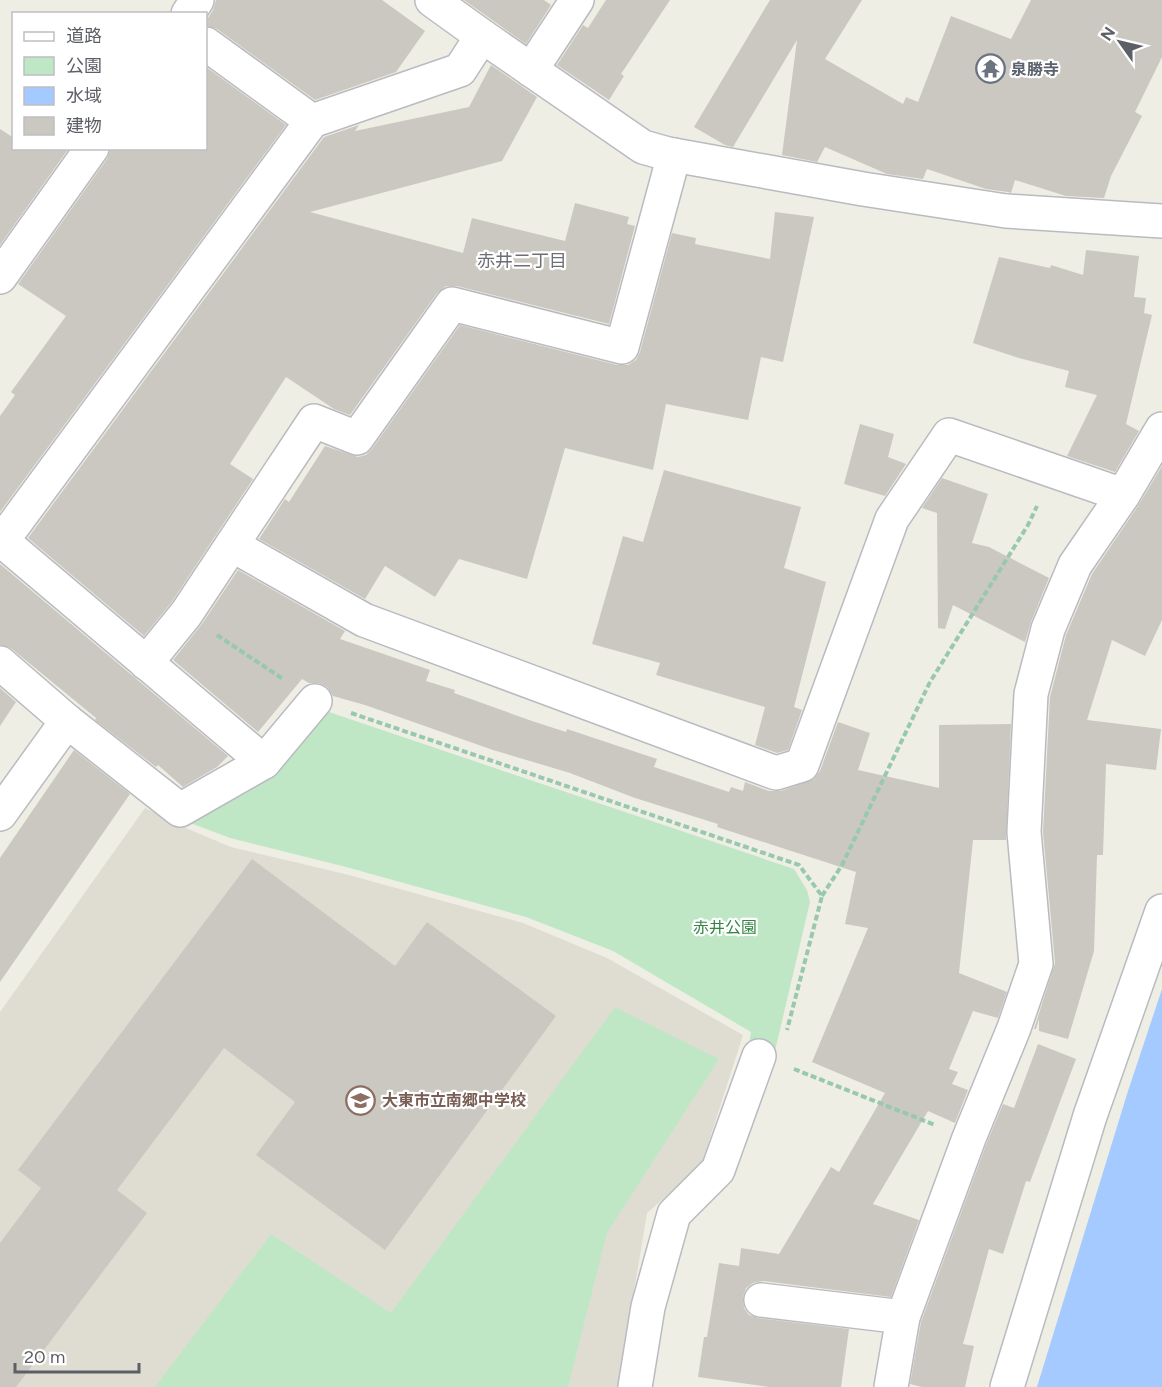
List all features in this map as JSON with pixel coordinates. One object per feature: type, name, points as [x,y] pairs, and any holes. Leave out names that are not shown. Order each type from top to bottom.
[{"type":"street","points":[[432,0],[643,147],[863,189],[1006,211],[1162,221]]},
{"type":"street","points":[[531,70],[577,0]]},
{"type":"street","points":[[264,762],[1,540],[312,121],[460,70],[482,36]]},
{"type":"street","points":[[207,45],[312,121]]},
{"type":"street","points":[[0,277],[91,150]]},
{"type":"street","points":[[146,663],[186,614],[314,421],[357,438],[452,304],[622,347],[674,154]]},
{"type":"street","points":[[891,1387],[903,1317],[969,1138],[1014,1028],[1036,964],[1024,832],[1031,694],[1048,629],[1075,565],[1123,495],[1162,429]]},
{"type":"street","points":[[232,545],[364,620],[776,773],[802,765],[892,519],[949,435],[1123,495]]},
{"type":"street","points":[[0,663],[67,721],[180,810],[264,762],[315,701]]},
{"type":"street","points":[[0,814],[67,721]]},
{"type":"street","points":[[1007,1387],[1090,1116],[1162,911]]},
{"type":"street","points":[[635,1387],[648,1307],[674,1214],[718,1170],[769,1059]]},
{"type":"street","points":[[762,1300],[903,1317]]},
{"type":"path","points":[[969,1138],[769,1059],[822,896],[842,866],[930,682],[1028,525],[1053,470]]},
{"type":"path","points":[[186,614],[315,701],[799,865],[822,896]]},
{"type":"shaded area","name":"大東市立南郷中学校","points":[[145,808],[231,847],[349,875],[523,923],[607,958],[743,1035],[701,1166],[647,1213],[618,1387],[0,1387],[0,1012]]},
{"type":"green space","name":"赤井公園","points":[[323,710],[794,869],[807,890],[810,902],[775,1051],[749,1043],[751,1032],[613,951],[526,917],[346,867],[230,838],[185,821]]},
{"type":"green space","points":[[615,1007],[719,1059],[607,1233],[568,1387],[155,1387],[271,1234],[391,1313]]},
{"type":"water","points":[[1162,989],[1162,1387],[1037,1387],[1128,1091]]},
{"type":"building","points":[[216,0],[382,0],[425,31],[396,72],[315,100],[217,29],[207,26],[207,19]]},
{"type":"building","points":[[464,0],[544,0],[551,5],[526,44]]},
{"type":"building","points":[[606,0],[670,0],[621,74],[624,76],[609,100],[557,65],[583,25],[588,28]]},
{"type":"building","points":[[770,0],[862,0],[825,59],[903,104],[906,97],[918,102],[951,16],[1011,39],[1031,0],[1162,0],[1162,57],[1135,112],[1142,116],[1111,176],[1104,198],[1066,196],[1015,180],[1011,193],[986,189],[927,169],[923,179],[887,174],[825,147],[817,162],[782,155],[797,40],[733,147],[725,145],[694,127]]},
{"type":"building","points":[[491,65],[537,97],[502,161],[310,212],[463,253],[472,218],[565,241],[575,203],[629,217],[627,224],[635,226],[609,324],[457,286],[446,286],[437,293],[350,415],[334,409],[286,377],[230,464],[253,479],[171,603],[144,636],[28,538],[324,137],[359,125],[355,131],[469,107]]},
{"type":"building","points":[[207,68],[286,125],[0,512],[0,416],[15,395],[11,392],[66,316],[18,284],[107,159],[110,150],[207,150]]},
{"type":"building","points":[[0,129],[12,137],[12,150],[68,150],[0,245]]},
{"type":"building","points":[[775,212],[814,217],[783,362],[761,357],[748,420],[666,404],[653,470],[565,448],[527,579],[459,559],[435,597],[385,566],[365,599],[259,539],[285,499],[289,502],[325,446],[358,457],[366,455],[372,449],[460,325],[617,365],[628,365],[636,360],[640,352],[672,233],[696,238],[695,244],[770,259]]},
{"type":"building","points":[[1086,250],[1139,256],[1134,297],[1146,298],[1144,313],[1152,315],[1126,424],[1139,431],[1115,472],[1067,456],[1097,395],[1065,387],[1069,371],[973,343],[999,257],[1050,268],[1051,265],[1083,275]]},
{"type":"building","points":[[860,424],[894,434],[888,457],[906,464],[885,496],[844,484]]},
{"type":"building","points":[[1162,466],[1162,620],[1145,656],[1112,640],[1087,720],[1161,729],[1156,770],[1106,764],[1103,855],[1097,855],[1094,951],[1068,1039],[1039,1031],[1039,1019],[1034,1029],[1055,963],[1043,832],[1050,697],[1066,635],[1092,574]]},
{"type":"building","points":[[664,470],[801,507],[784,568],[826,582],[794,707],[802,710],[788,750],[777,753],[755,745],[765,707],[656,675],[660,663],[592,644],[623,536],[643,542]]},
{"type":"building","points":[[942,478],[988,494],[972,543],[989,547],[1049,578],[1025,642],[953,605],[945,629],[938,628],[937,513],[922,508]]},
{"type":"building","points":[[0,564],[228,756],[217,767],[183,787],[158,765],[156,767],[95,720],[96,718],[12,649],[0,645]]},
{"type":"building","points":[[238,570],[345,631],[340,639],[430,670],[426,681],[455,690],[454,693],[532,721],[566,732],[567,729],[657,759],[654,767],[729,792],[731,787],[743,791],[745,782],[769,791],[781,791],[814,779],[820,771],[838,722],[870,733],[858,770],[939,788],[939,725],[1011,724],[1006,840],[973,840],[959,973],[1007,992],[998,1018],[973,1011],[949,1069],[958,1072],[952,1084],[968,1090],[955,1123],[928,1111],[873,1204],[919,1220],[891,1297],[763,1281],[753,1283],[746,1288],[743,1297],[744,1308],[749,1315],[758,1318],[849,1329],[841,1387],[769,1387],[698,1377],[719,1263],[739,1266],[741,1248],[779,1254],[831,1167],[839,1172],[885,1093],[812,1062],[868,928],[845,924],[856,872],[717,827],[718,824],[635,798],[570,773],[493,750],[333,696],[327,687],[302,679],[258,732],[173,660],[202,624]]},
{"type":"building","points":[[0,688],[16,702],[0,726]]},
{"type":"building","points":[[74,750],[130,794],[0,982],[0,858]]},
{"type":"building","points":[[252,859],[395,966],[427,922],[556,1016],[385,1250],[256,1155],[295,1102],[224,1048],[117,1190],[147,1213],[16,1387],[0,1387],[0,1243],[41,1188],[18,1170]]},
{"type":"building","points":[[1038,1044],[1076,1059],[1030,1182],[1026,1181],[1003,1254],[989,1249],[963,1344],[974,1346],[965,1387],[922,1387],[910,1384],[921,1322],[986,1145],[1003,1104],[1014,1108]]},
{"type":"place","name":"泉勝寺","points":[[990,69]]},
{"type":"place","name":"大東市立南郷中学校","points":[[361,1100]]},
{"type":"district","name":"赤井二丁目","points":[[522,261]]}]
